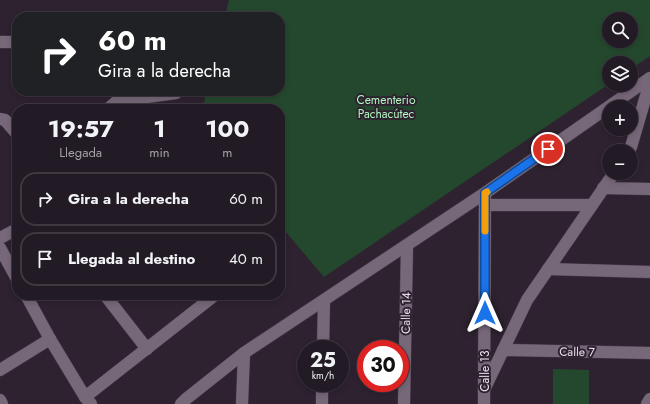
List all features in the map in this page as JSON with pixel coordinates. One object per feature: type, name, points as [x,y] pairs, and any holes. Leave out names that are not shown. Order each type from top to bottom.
[{"type":"street","points":[[0,42],[12,42]]},
{"type":"street","points":[[181,404],[186,398],[244,353],[407,246],[485,199],[650,78]]},
{"type":"street","points":[[632,144],[647,104],[650,82]]},
{"type":"street","points":[[114,104],[117,101],[154,96]]},
{"type":"street","points":[[0,119],[5,120],[12,128]]},
{"type":"street","points":[[484,390],[527,300],[609,180]]},
{"type":"street","points":[[603,188],[650,189]]},
{"type":"street","points":[[485,199],[592,205]]},
{"type":"street","name":"Calle 13","points":[[484,404],[485,199]]},
{"type":"street","points":[[0,238],[12,232]]},
{"type":"street","name":"Calle 14","points":[[404,404],[407,246]]},
{"type":"street","points":[[0,248],[12,270]]},
{"type":"street","points":[[548,269],[650,272]]},
{"type":"street","points":[[29,300],[50,339],[88,401],[206,300]]},
{"type":"street","points":[[109,300],[147,349]]},
{"type":"street","points":[[323,340],[324,301]]},
{"type":"street","points":[[0,370],[50,339]]},
{"type":"street","name":"Calle 7","points":[[504,350],[650,353]]},
{"type":"street","points":[[242,404],[244,353]]},
{"type":"street","points":[[322,392],[322,404]]},
{"type":"street","points":[[647,404],[650,399]]},
{"type":"street","points":[[0,400],[2,404]]},
{"type":"green space","name":"Cementerio Pachacútec","points":[[229,0],[650,0],[650,56],[638,64],[638,56],[602,56],[602,89],[324,277],[285,231],[285,104],[203,104],[206,96],[285,96],[285,12],[226,12]]},
{"type":"green space","points":[[553,369],[589,370],[589,404],[553,404]]},
{"type":"slow traffic","points":[[485,231],[485,193],[487,192]]},
{"type":"route","points":[[485,313],[485,193],[548,149]]}]
